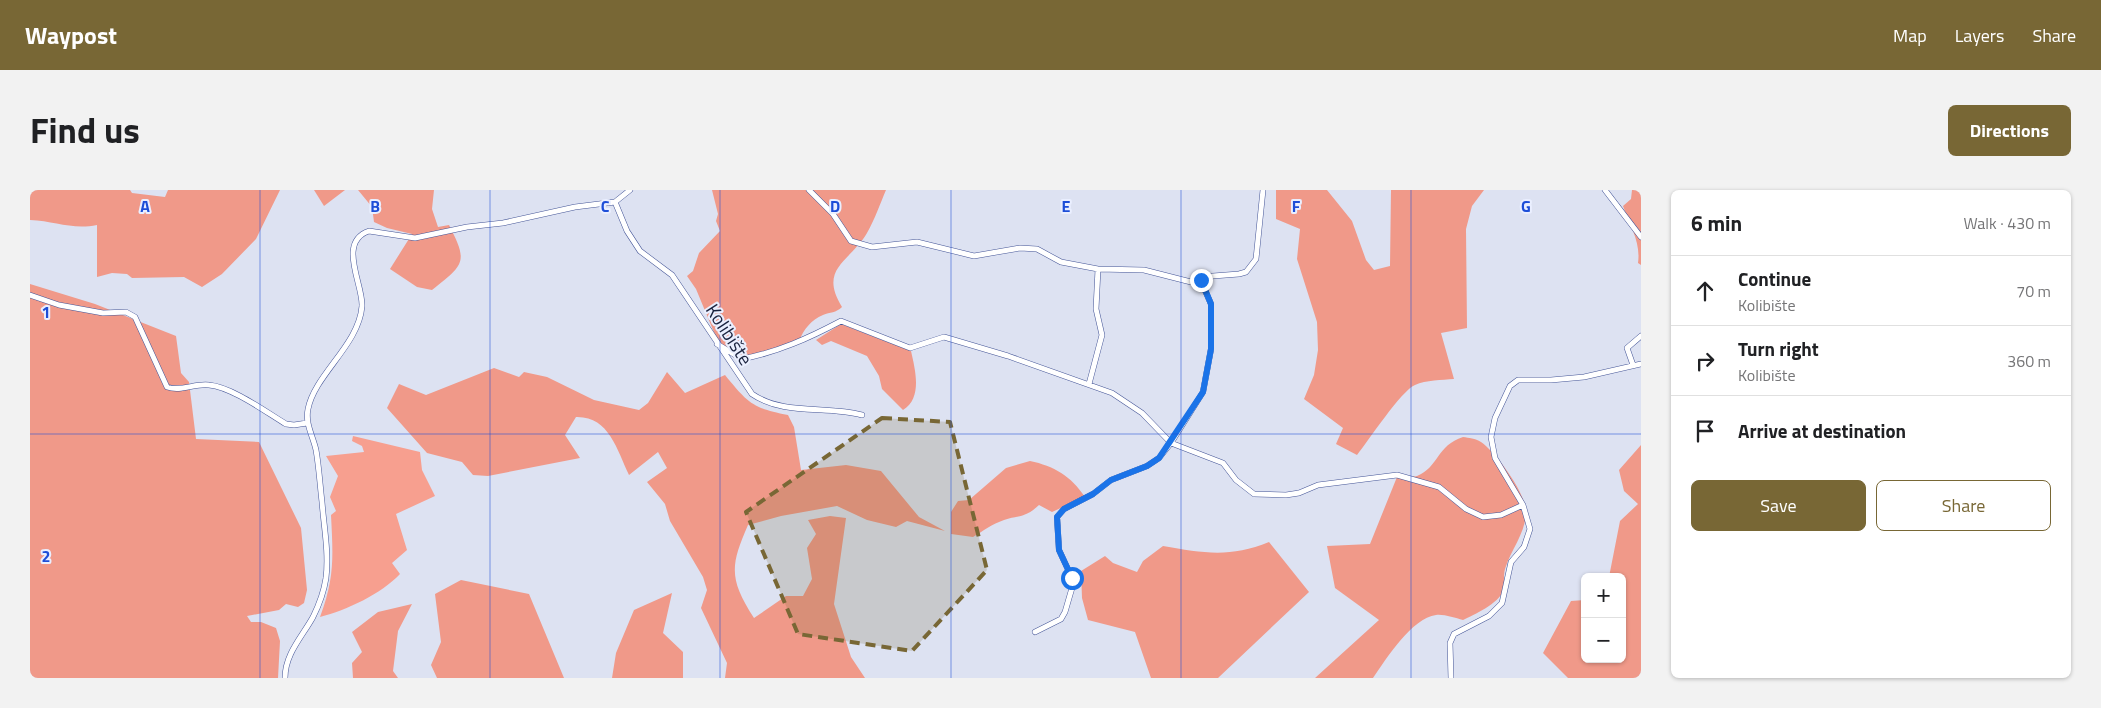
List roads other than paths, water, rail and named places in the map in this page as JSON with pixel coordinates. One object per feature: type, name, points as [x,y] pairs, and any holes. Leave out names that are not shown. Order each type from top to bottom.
[{"type":"street","points":[[285,678],[285,668],[291,652],[312,618],[326,578],[327,538],[316,449],[307,423],[308,409],[313,396],[351,337],[361,314],[362,304],[353,256],[354,248],[363,233],[369,231],[416,238],[467,227],[503,223],[574,208],[615,202],[630,190]]},
{"type":"street","points":[[809,190],[833,214],[845,235],[855,243],[872,247],[917,242],[974,256],[1020,248],[1037,249],[1061,262],[1098,269],[1144,270],[1183,282],[1201,280],[1213,276],[1239,274],[1246,272],[1253,264],[1256,259],[1263,190]]},
{"type":"street","points":[[1605,190],[1641,237]]},
{"type":"street","name":"Kolibište","points":[[615,202],[628,231],[640,251],[672,275],[752,394],[762,401],[778,405],[850,412],[862,416]]},
{"type":"street","points":[[1089,384],[1102,335],[1096,309],[1098,269]]},
{"type":"street","points":[[1035,632],[1061,619],[1066,612],[1072,588],[1072,578],[1059,550],[1057,517],[1064,509],[1093,494],[1111,480],[1147,466],[1159,458],[1171,443],[1203,392],[1211,349],[1211,304],[1201,280]]},
{"type":"street","points":[[30,295],[58,305],[103,313],[126,312],[135,317],[167,387],[174,390],[207,384],[220,386],[286,424],[294,426],[307,423]]},
{"type":"street","points":[[717,344],[742,360],[764,355],[802,342],[841,321],[910,348],[944,336],[1112,393],[1130,403],[1171,443],[1222,462],[1236,480],[1254,494],[1286,496],[1318,485],[1397,475],[1439,487],[1466,509],[1483,517],[1501,515],[1522,505]]},
{"type":"street","points":[[1633,365],[1627,348],[1641,336]]},
{"type":"street","points":[[1451,678],[1450,643],[1454,634],[1489,616],[1502,603],[1511,562],[1524,547],[1530,529],[1522,505],[1495,458],[1491,438],[1495,418],[1510,386],[1518,380],[1584,377],[1622,370],[1641,364]]}]
